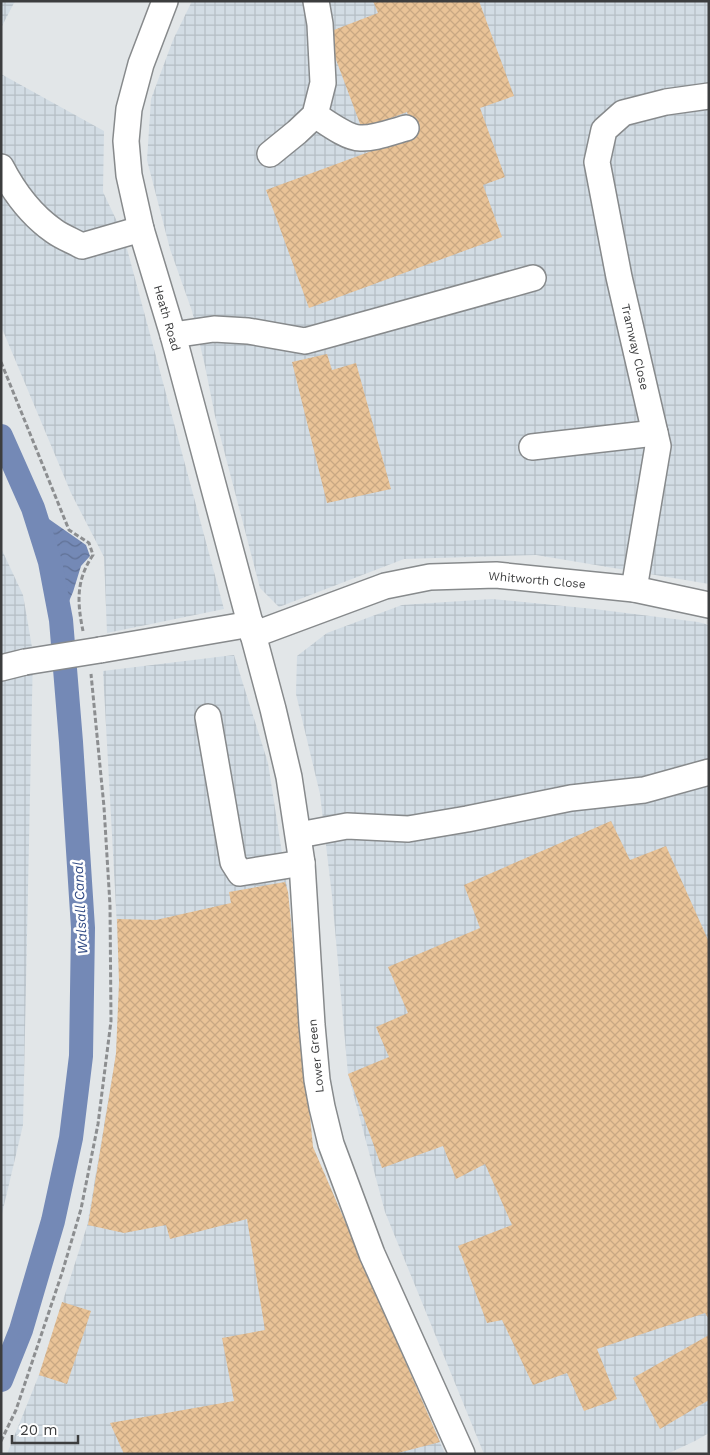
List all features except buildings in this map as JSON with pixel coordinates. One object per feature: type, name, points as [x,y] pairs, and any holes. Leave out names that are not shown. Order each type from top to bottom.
[{"type":"street","name":"Heath Road","points":[[165,1],[141,64],[129,109],[126,141],[129,175],[141,229],[173,335],[252,630]]},
{"type":"street","points":[[270,154],[315,115],[323,83],[320,24],[316,1]]},
{"type":"street","name":"Tramway Close","points":[[634,589],[658,446],[619,277],[597,162],[604,130],[623,113],[666,102],[709,96]]},
{"type":"street","points":[[315,115],[358,139],[406,128]]},
{"type":"street","points":[[1,167],[30,212],[55,232],[82,246],[141,229]]},
{"type":"street","points":[[173,335],[214,329],[248,331],[305,341],[533,278]]},
{"type":"street","points":[[532,447],[655,433]]},
{"type":"street","name":"Whitworth Close","points":[[13,665],[252,630],[385,586],[430,577],[496,574],[634,589],[709,606]]},
{"type":"street","name":"Lower Green","points":[[252,630],[289,777],[299,835],[317,1080],[331,1144],[372,1254],[462,1454]]},
{"type":"street","points":[[208,718],[233,862],[240,873],[302,863]]},
{"type":"street","points":[[299,835],[347,826],[408,829],[571,798],[644,790],[709,772]]},
{"type":"path","points":[[1,362],[68,530],[89,543],[93,555],[82,574],[79,590],[80,617],[92,652],[104,806],[110,905],[111,1021],[98,1124],[81,1209],[62,1273],[16,1410],[1,1442]]},
{"type":"shaded area","points":[[1,1],[15,1],[1,28]]},
{"type":"shaded area","points":[[192,1],[709,1],[709,584],[536,555],[404,559],[279,607],[260,588],[215,416],[192,311],[170,249],[147,160],[151,99],[173,40]]},
{"type":"shaded area","points":[[1,74],[104,131],[103,192],[123,234],[224,609],[107,633],[104,557],[71,493],[1,326]]},
{"type":"shaded area","points":[[1,548],[23,595],[33,653],[23,1125],[1,1218]]},
{"type":"shaded area","points":[[492,599],[594,609],[709,625],[709,1433],[667,1454],[484,1454],[385,1212],[348,1074],[332,896],[320,794],[296,694],[297,656],[327,633],[402,605]]},
{"type":"shaded area","points":[[234,655],[268,763],[288,892],[313,1147],[445,1454],[7,1454],[39,1375],[87,1226],[116,1054],[120,981],[103,671]]},
{"type":"water","points":[[33,508],[86,545],[90,556],[81,566],[73,592],[61,620],[50,562]]},
{"type":"waterway","name":"Walsall Canal","points":[[1,436],[33,508],[50,562],[61,620],[83,928],[81,1056],[71,1138],[53,1221],[21,1330],[1,1380]]}]
